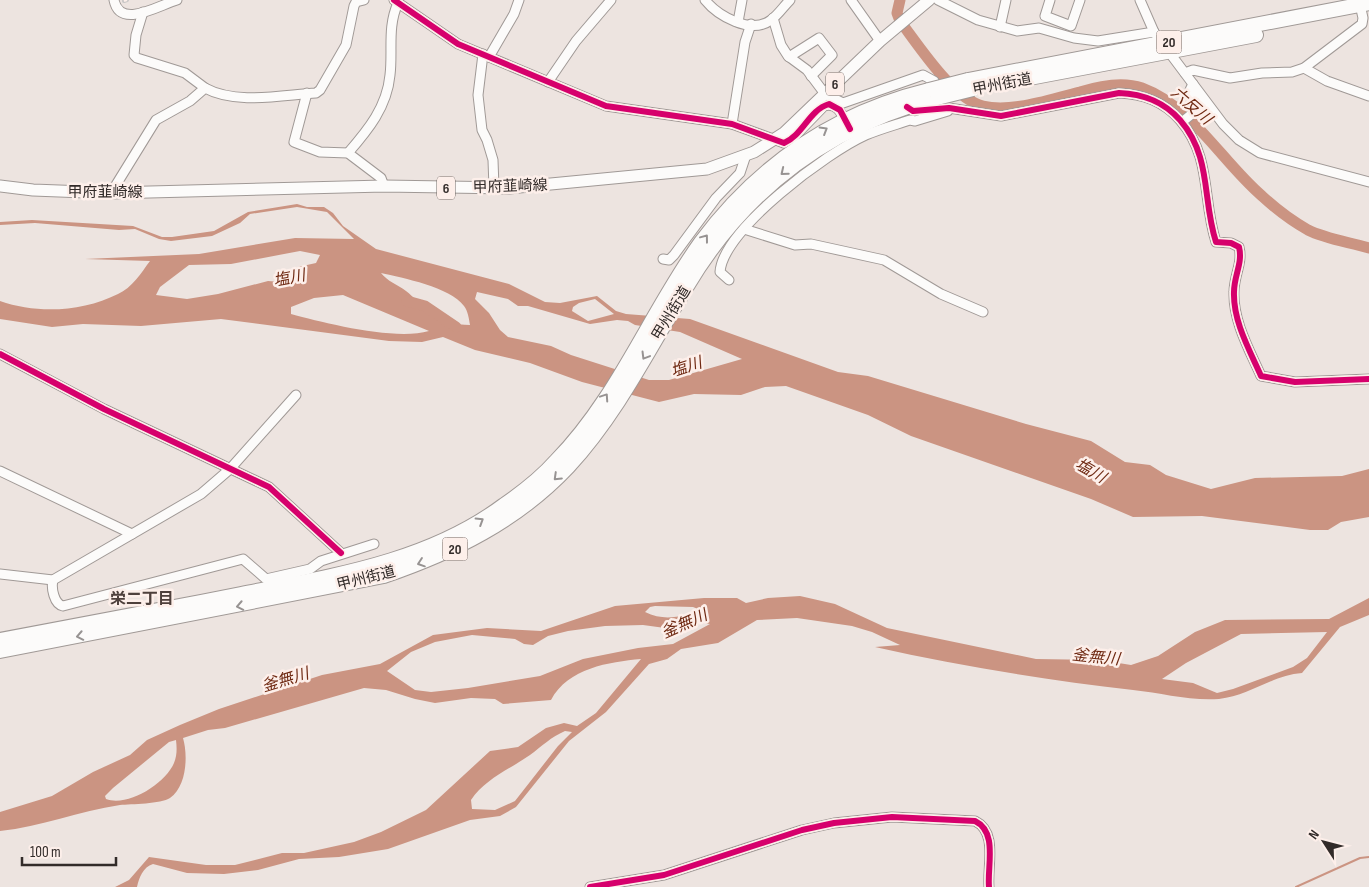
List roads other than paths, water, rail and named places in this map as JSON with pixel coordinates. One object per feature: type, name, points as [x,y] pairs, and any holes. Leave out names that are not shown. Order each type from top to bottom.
[{"type":"highway","name":"甲州街道","points":[[847,124],[870,108],[933,90],[970,84],[1162,43],[1364,12]]},
{"type":"highway","name":"甲州街道","points":[[0,651],[380,564],[426,548],[467,529],[502,507],[535,482],[583,439],[618,378],[683,281],[724,214],[749,188],[806,142],[847,124],[907,107],[933,90]]},
{"type":"highway","name":"甲州街道","points":[[0,640],[286,586]]},
{"type":"main road","name":"甲府韮崎線","points":[[0,186],[33,190],[111,193],[384,186],[494,188],[543,186],[707,169],[746,155],[774,140],[795,123],[880,41],[926,1]]},
{"type":"street","points":[[114,0],[116,8],[123,14],[143,12],[177,0]]},
{"type":"street","points":[[494,188],[493,160],[482,130],[478,81],[486,56],[514,14],[519,0]]},
{"type":"street","points":[[548,82],[576,41],[611,0]]},
{"type":"street","points":[[705,0],[724,18],[751,24],[765,23],[790,0]]},
{"type":"street","points":[[738,22],[742,0]]},
{"type":"street","points":[[852,0],[880,41]]},
{"type":"street","points":[[938,0],[978,20],[1017,31],[1039,28],[1086,41],[1138,35],[1162,43]]},
{"type":"street","points":[[1000,27],[1006,0]]},
{"type":"street","points":[[1050,0],[1045,16],[1072,26],[1080,0]]},
{"type":"street","points":[[1140,0],[1148,19],[1162,43],[1223,124],[1248,146],[1274,158],[1369,182]]},
{"type":"street","points":[[143,12],[136,35],[134,55],[137,58],[185,73],[213,93],[242,97],[307,94],[320,90],[346,44],[358,1]]},
{"type":"street","points":[[348,153],[367,132],[385,100],[390,73],[391,32],[396,1],[458,44],[616,109],[732,124],[784,143],[789,141],[824,106],[829,104],[837,107],[847,124]]},
{"type":"street","points":[[1185,73],[1193,70],[1240,77],[1262,73],[1292,72],[1304,68],[1364,12]]},
{"type":"street","points":[[772,18],[781,45],[789,57],[811,76],[825,94],[843,103],[923,75],[933,90]]},
{"type":"street","points":[[1048,30],[1053,19]]},
{"type":"street","points":[[1138,35],[1148,19]]},
{"type":"street","points":[[732,124],[745,42],[751,24]]},
{"type":"street","points":[[789,57],[819,38],[832,55],[811,76]]},
{"type":"street","points":[[1304,68],[1327,81],[1369,96]]},
{"type":"street","points":[[1183,122],[1196,110],[1190,90],[1193,84]]},
{"type":"street","points":[[111,193],[156,120],[190,101],[205,88]]},
{"type":"street","points":[[907,107],[913,111],[953,106],[1001,116],[1109,94],[1128,93],[1155,100],[1172,111],[1183,122],[1198,145],[1206,177],[1212,229],[1216,242],[1231,243],[1239,247],[1242,257],[1234,278],[1235,309],[1240,328],[1260,376],[1295,382],[1369,379]]},
{"type":"street","points":[[307,94],[294,142],[320,152],[348,153],[381,178],[384,186]]},
{"type":"street","points":[[729,280],[723,277],[720,267],[744,229],[768,199],[826,158],[867,134],[910,120],[915,121],[945,113],[953,106]]},
{"type":"street","points":[[663,259],[669,260],[674,255],[716,198],[743,176],[746,155]]},
{"type":"street","points":[[744,229],[795,245],[812,244],[884,260],[940,294],[983,312]]},
{"type":"street","points":[[0,354],[104,409],[269,487],[341,553]]},
{"type":"street","points":[[0,574],[53,580],[201,494],[230,469],[296,396]]},
{"type":"street","points":[[0,471],[132,534]]},
{"type":"street","points":[[53,580],[51,586],[57,603],[63,606],[243,559],[266,579],[286,586],[320,561],[374,544]]},
{"type":"street","points":[[590,887],[664,875],[802,830],[834,823],[892,817],[975,821],[981,824],[988,834],[990,887]]},
{"type":"water","points":[[297,204],[307,207],[324,207],[333,213],[343,226],[376,249],[509,284],[545,302],[560,303],[597,296],[616,311],[626,314],[690,319],[838,372],[868,376],[1026,424],[1091,441],[1125,462],[1150,465],[1166,475],[1211,489],[1255,478],[1342,476],[1369,469],[1369,517],[1341,522],[1328,530],[1310,530],[1202,516],[1133,517],[1091,499],[911,436],[868,415],[786,386],[765,387],[741,395],[694,394],[659,402],[582,382],[530,363],[475,350],[443,337],[422,342],[389,341],[221,319],[141,326],[83,324],[52,327],[0,319],[0,301],[29,308],[59,309],[90,305],[104,300],[128,288],[150,261],[85,259],[199,254],[295,238],[354,239],[327,212],[297,207],[250,214],[240,223],[212,236],[171,241],[159,239],[135,229],[119,230],[35,223],[0,225],[0,222],[32,220],[133,226],[162,237],[172,237],[214,231],[248,212]],"holes":[[[300,251],[320,255],[316,263],[298,267],[290,277],[281,282],[268,281],[218,294],[187,299],[156,295],[160,287],[189,265],[231,264]],[[381,273],[426,284],[457,299],[464,306],[470,325],[453,323],[435,317],[426,311],[409,293]],[[477,292],[508,299],[518,306],[528,306],[590,324],[617,320],[628,321],[635,325],[680,332],[742,359],[669,380],[649,380],[571,355],[551,346],[508,337],[500,330],[489,313],[475,299]],[[343,295],[429,331],[415,334],[398,334],[360,330],[291,314],[291,307],[314,298]],[[595,299],[614,314],[588,321],[572,311],[573,307],[579,303]]]},
{"type":"water","name":"釜無川","points":[[800,596],[835,604],[887,628],[1036,659],[1100,660],[1131,665],[1158,656],[1195,632],[1225,620],[1329,619],[1369,598],[1369,615],[1340,627],[1302,673],[1281,677],[1241,694],[1219,699],[1186,698],[1036,677],[907,654],[875,647],[900,645],[872,632],[852,626],[797,618],[757,620],[718,643],[681,649],[667,659],[649,664],[606,712],[569,741],[516,807],[500,816],[470,820],[388,849],[339,857],[299,859],[258,870],[224,874],[187,873],[153,864],[144,870],[137,887],[115,887],[129,880],[149,857],[206,865],[235,865],[282,853],[304,853],[354,842],[381,832],[426,810],[490,751],[518,747],[546,728],[564,723],[577,726],[596,713],[641,659],[603,665],[579,674],[558,689],[551,700],[503,704],[495,699],[471,698],[435,703],[386,690],[364,688],[225,728],[208,730],[183,738],[186,761],[183,778],[176,793],[166,800],[153,803],[120,805],[0,831],[0,812],[52,796],[93,772],[130,755],[147,740],[180,725],[219,709],[322,675],[380,664],[433,635],[487,628],[541,631],[615,606],[704,598],[737,598],[746,603],[768,598]],"holes":[[[650,607],[693,607],[703,611],[681,616],[660,617],[645,612]],[[693,621],[710,624],[673,644],[638,648],[583,659],[540,676],[468,688],[431,692],[415,690],[387,671],[411,652],[435,642],[472,635],[515,639],[524,644],[533,645],[548,636],[605,626],[643,625],[665,628]],[[1327,632],[1307,658],[1293,667],[1233,689],[1217,693],[1193,683],[1162,679],[1186,663],[1241,634]],[[565,731],[572,732],[558,746],[515,801],[495,810],[472,809],[471,800],[483,786]],[[176,740],[176,758],[174,763],[163,779],[154,786],[135,797],[115,801],[106,799],[105,796],[169,742]]]},
{"type":"waterway","name":"六反川","points":[[900,0],[897,13],[900,21],[937,70],[960,93],[972,101],[983,106],[1006,108],[1032,104],[1103,86],[1127,85],[1142,88],[1177,108],[1206,136],[1247,182],[1272,205],[1290,218],[1315,233],[1369,248]]},
{"type":"waterway","name":"塩川","points":[[407,301],[425,306],[456,327]]},
{"type":"waterway","points":[[1296,887],[1360,858],[1369,857]]},
{"type":"district","name":"栄二丁目","points":[[142,598]]}]
